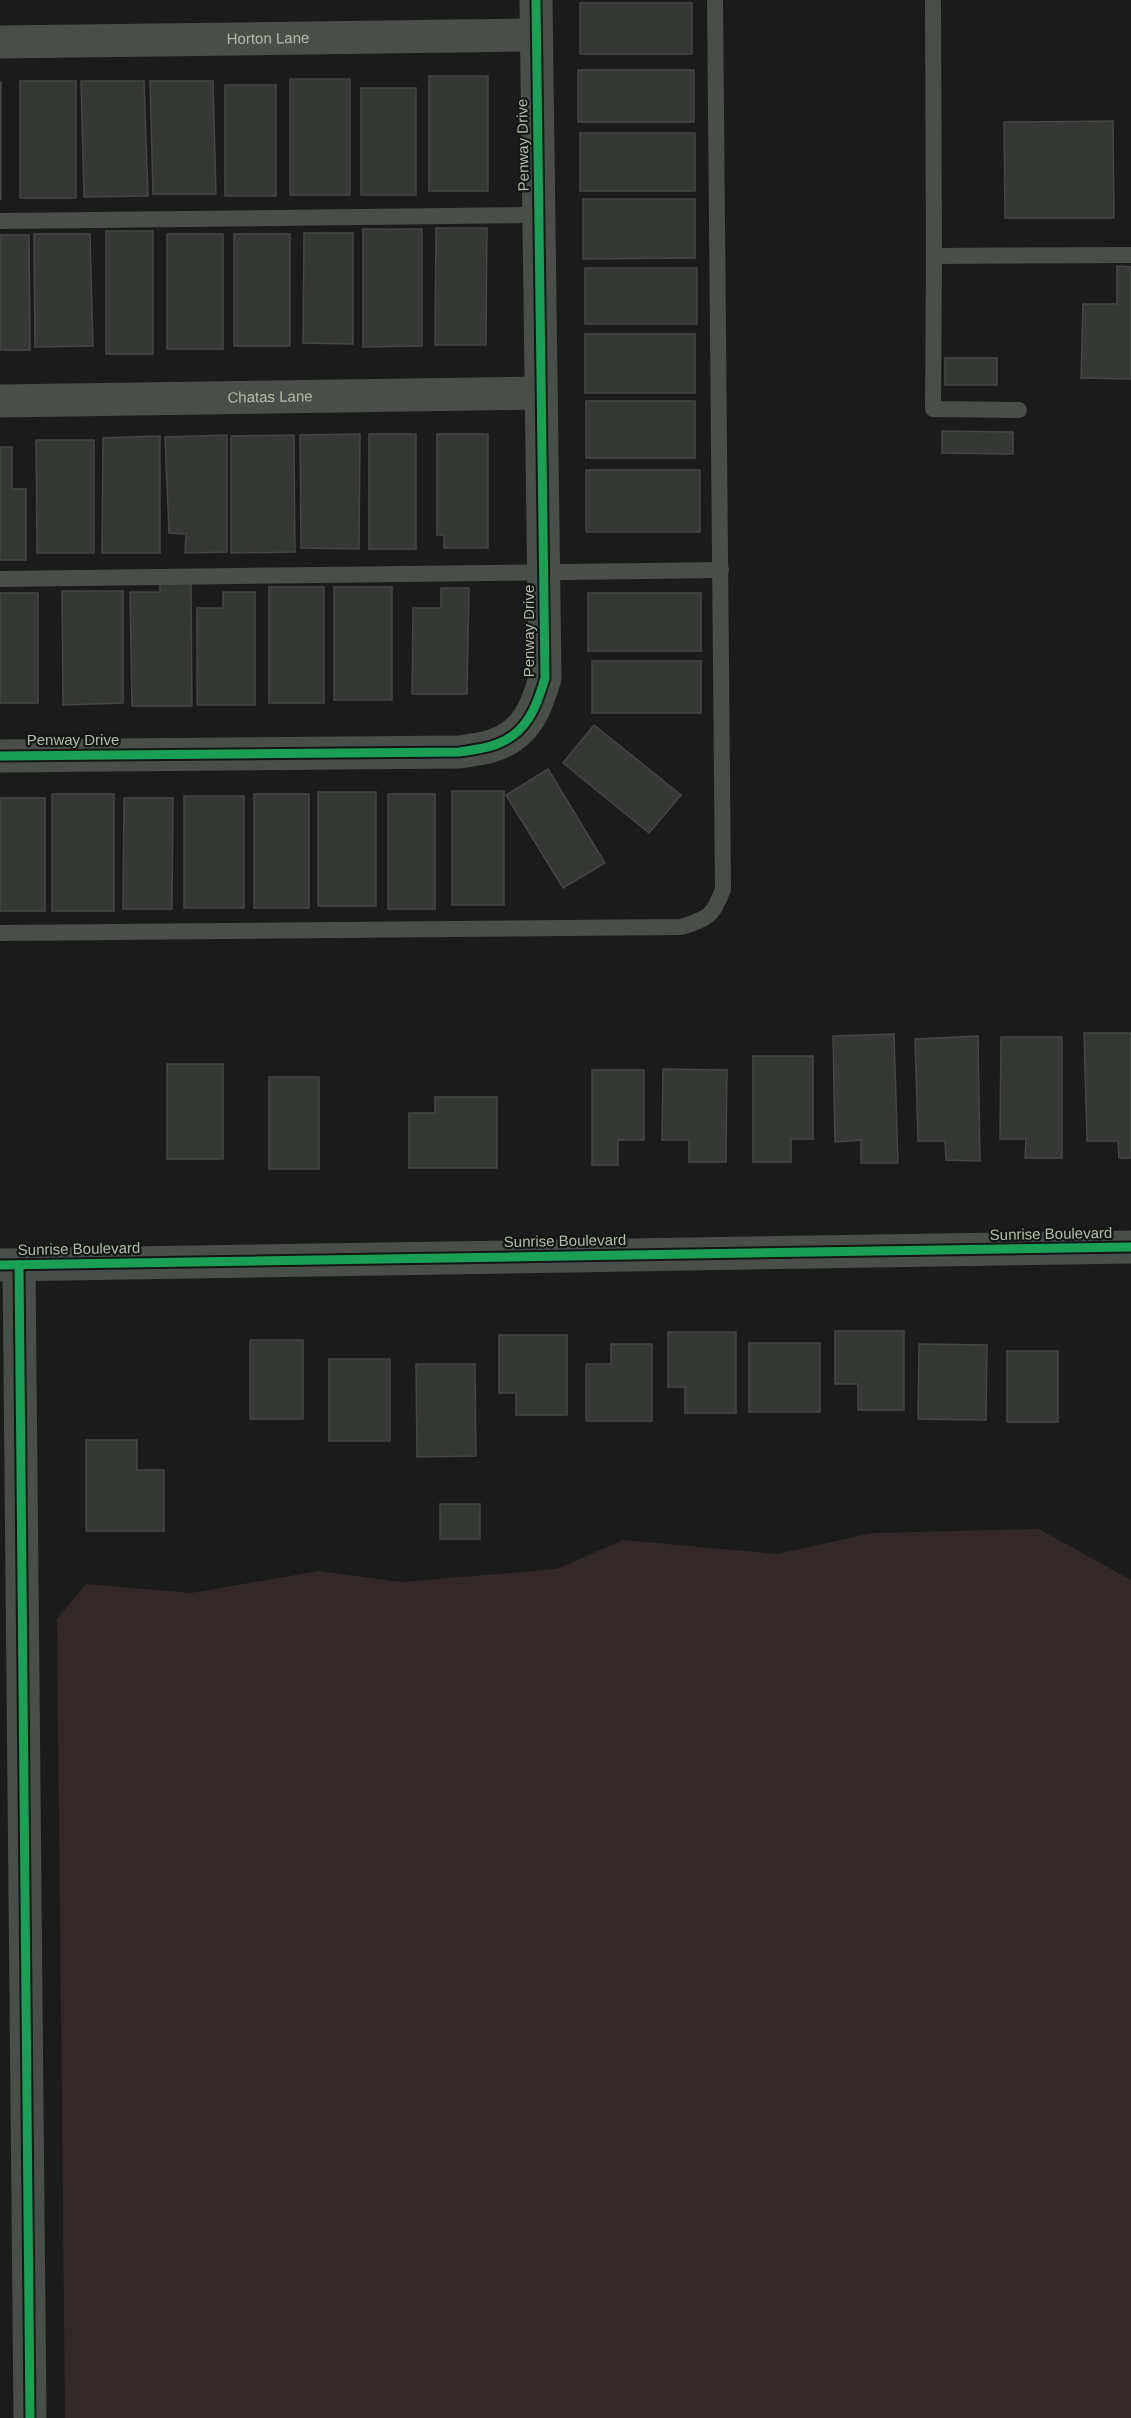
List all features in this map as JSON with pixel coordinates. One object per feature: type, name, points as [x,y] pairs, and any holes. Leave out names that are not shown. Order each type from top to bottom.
[{"type":"street","name":"Penway Drive","points":[[0,756],[459,752],[497,744],[519,731],[525,723],[537,706],[545,678],[536,0]]},
{"type":"street","name":"Horton Lane","points":[[0,42],[536,35]]},
{"type":"street","name":"Chatas Lane","points":[[0,401],[541,393]]},
{"type":"street","name":"Sunrise Boulevard","points":[[9,1265],[1131,1247]]},
{"type":"street","points":[[9,1265],[30,2418]]},
{"type":"lane","points":[[0,933],[681,927],[705,919],[717,906],[723,889],[715,0]]},
{"type":"lane","points":[[933,0],[933,409],[1019,410]]},
{"type":"lane","points":[[0,221],[539,215]]},
{"type":"lane","points":[[934,256],[1131,255]]},
{"type":"lane","points":[[0,579],[721,570]]},
{"type":"shaded area","points":[[1039,1529],[1131,1580],[1131,2418],[65,2418],[57,1619],[86,1584],[191,1593],[319,1571],[401,1582],[557,1569],[623,1540],[777,1554],[872,1533]]},
{"type":"building","points":[[580,3],[692,3],[692,54],[580,54]]},
{"type":"building","points":[[578,70],[694,70],[694,122],[578,122]]},
{"type":"building","points":[[429,76],[488,76],[488,191],[429,191]]},
{"type":"building","points":[[290,79],[350,79],[350,195],[290,195]]},
{"type":"building","points":[[20,81],[76,81],[76,198],[20,198]]},
{"type":"building","points":[[81,81],[144,81],[148,196],[84,197]]},
{"type":"building","points":[[150,81],[213,81],[216,194],[153,194]]},
{"type":"building","points":[[1,82],[1,199],[0,199]]},
{"type":"building","points":[[225,85],[276,85],[276,196],[225,196]]},
{"type":"building","points":[[361,88],[416,88],[416,195],[361,195]]},
{"type":"building","points":[[1113,121],[1114,218],[1005,218],[1004,122]]},
{"type":"building","points":[[580,133],[695,133],[695,191],[580,191]]},
{"type":"building","points":[[583,199],[695,199],[695,258],[583,259]]},
{"type":"building","points":[[436,228],[487,228],[486,345],[435,345]]},
{"type":"building","points":[[363,229],[422,229],[422,346],[363,347]]},
{"type":"building","points":[[106,231],[153,231],[153,354],[106,354]]},
{"type":"building","points":[[304,233],[353,233],[353,344],[303,343]]},
{"type":"building","points":[[34,234],[90,234],[93,346],[35,347]]},
{"type":"building","points":[[167,234],[223,234],[223,349],[167,349]]},
{"type":"building","points":[[234,234],[290,234],[290,346],[234,346]]},
{"type":"building","points":[[0,235],[29,235],[30,350],[0,350]]},
{"type":"building","points":[[1117,266],[1131,267],[1131,379],[1081,378],[1083,304],[1117,304]]},
{"type":"building","points":[[585,268],[697,268],[697,324],[585,324]]},
{"type":"building","points":[[585,334],[695,334],[695,393],[585,393]]},
{"type":"building","points":[[945,358],[997,358],[997,385],[945,385]]},
{"type":"building","points":[[586,401],[695,401],[695,458],[586,458]]},
{"type":"building","points":[[942,431],[1013,432],[1013,454],[942,453]]},
{"type":"building","points":[[360,434],[359,549],[301,548],[300,435]]},
{"type":"building","points":[[369,434],[416,434],[416,549],[369,549]]},
{"type":"building","points":[[437,434],[488,434],[488,548],[444,548],[444,535],[437,535]]},
{"type":"building","points":[[227,435],[227,552],[185,553],[186,534],[169,533],[165,437]]},
{"type":"building","points":[[294,435],[295,552],[231,553],[231,436]]},
{"type":"building","points":[[160,436],[160,553],[102,553],[103,438]]},
{"type":"building","points":[[36,440],[94,440],[94,553],[37,553]]},
{"type":"building","points":[[0,447],[12,447],[12,489],[26,489],[26,560],[0,560]]},
{"type":"building","points":[[586,470],[700,470],[700,532],[586,532]]},
{"type":"building","points":[[160,583],[191,584],[192,706],[132,706],[130,592],[160,592]]},
{"type":"building","points":[[269,587],[324,587],[324,703],[269,703]]},
{"type":"building","points":[[334,587],[392,587],[392,700],[334,700]]},
{"type":"building","points":[[441,588],[469,588],[467,694],[412,694],[413,608],[441,608]]},
{"type":"building","points":[[62,591],[123,591],[123,703],[63,705]]},
{"type":"building","points":[[223,592],[255,592],[255,705],[197,705],[197,608],[223,608]]},
{"type":"building","points":[[0,593],[38,593],[38,703],[0,703]]},
{"type":"building","points":[[588,593],[701,593],[701,651],[588,651]]},
{"type":"building","points":[[592,661],[701,661],[701,713],[592,713]]},
{"type":"building","points":[[594,725],[681,795],[649,833],[563,763]]},
{"type":"building","points":[[548,769],[605,863],[563,888],[506,795]]},
{"type":"building","points":[[452,791],[504,791],[504,905],[452,905]]},
{"type":"building","points":[[318,792],[376,792],[376,906],[318,906]]},
{"type":"building","points":[[52,794],[114,794],[114,911],[52,911]]},
{"type":"building","points":[[254,794],[309,794],[309,908],[254,908]]},
{"type":"building","points":[[388,794],[435,794],[435,909],[388,909]]},
{"type":"building","points":[[184,796],[244,796],[244,908],[184,908]]},
{"type":"building","points":[[0,798],[45,798],[45,911],[0,911]]},
{"type":"building","points":[[124,798],[173,798],[172,909],[123,909]]},
{"type":"building","points":[[1084,1033],[1131,1033],[1131,1158],[1119,1158],[1118,1141],[1087,1141]]},
{"type":"building","points":[[894,1034],[898,1163],[861,1163],[861,1140],[835,1142],[833,1036]]},
{"type":"building","points":[[978,1036],[980,1161],[946,1160],[945,1141],[918,1141],[915,1039]]},
{"type":"building","points":[[1001,1037],[1062,1037],[1062,1158],[1025,1158],[1026,1139],[1000,1139]]},
{"type":"building","points":[[753,1056],[813,1056],[813,1139],[791,1139],[791,1162],[753,1162]]},
{"type":"building","points":[[167,1064],[223,1064],[223,1159],[167,1159]]},
{"type":"building","points":[[663,1069],[727,1070],[726,1162],[689,1162],[689,1140],[662,1140]]},
{"type":"building","points":[[592,1070],[644,1070],[644,1140],[618,1140],[618,1165],[592,1165]]},
{"type":"building","points":[[269,1077],[319,1077],[319,1169],[269,1169]]},
{"type":"building","points":[[435,1097],[497,1097],[497,1168],[409,1168],[409,1113],[435,1113]]},
{"type":"building","points":[[835,1331],[904,1331],[904,1410],[858,1410],[858,1384],[835,1384]]},
{"type":"building","points":[[668,1332],[736,1332],[736,1413],[685,1413],[685,1387],[668,1387]]},
{"type":"building","points":[[499,1335],[567,1335],[567,1415],[516,1415],[516,1393],[499,1393]]},
{"type":"building","points":[[250,1340],[303,1340],[303,1419],[250,1419]]},
{"type":"building","points":[[749,1343],[820,1343],[820,1412],[749,1412]]},
{"type":"building","points":[[611,1344],[652,1344],[652,1421],[586,1421],[586,1364],[611,1364]]},
{"type":"building","points":[[919,1344],[987,1345],[986,1420],[918,1419]]},
{"type":"building","points":[[1007,1351],[1058,1351],[1058,1422],[1007,1422]]},
{"type":"building","points":[[329,1359],[390,1359],[390,1441],[329,1441]]},
{"type":"building","points":[[416,1364],[475,1364],[476,1456],[417,1457]]},
{"type":"building","points":[[86,1440],[137,1440],[137,1470],[164,1470],[164,1531],[86,1531]]},
{"type":"building","points":[[440,1504],[480,1504],[480,1539],[440,1539]]},
{"type":"cycle path","points":[[0,756],[459,752],[497,744],[523,726],[534,708],[545,678],[536,0]]},
{"type":"cycle path","points":[[0,1265],[1131,1247]]},
{"type":"cycle path","points":[[19,1265],[30,2418]]}]
